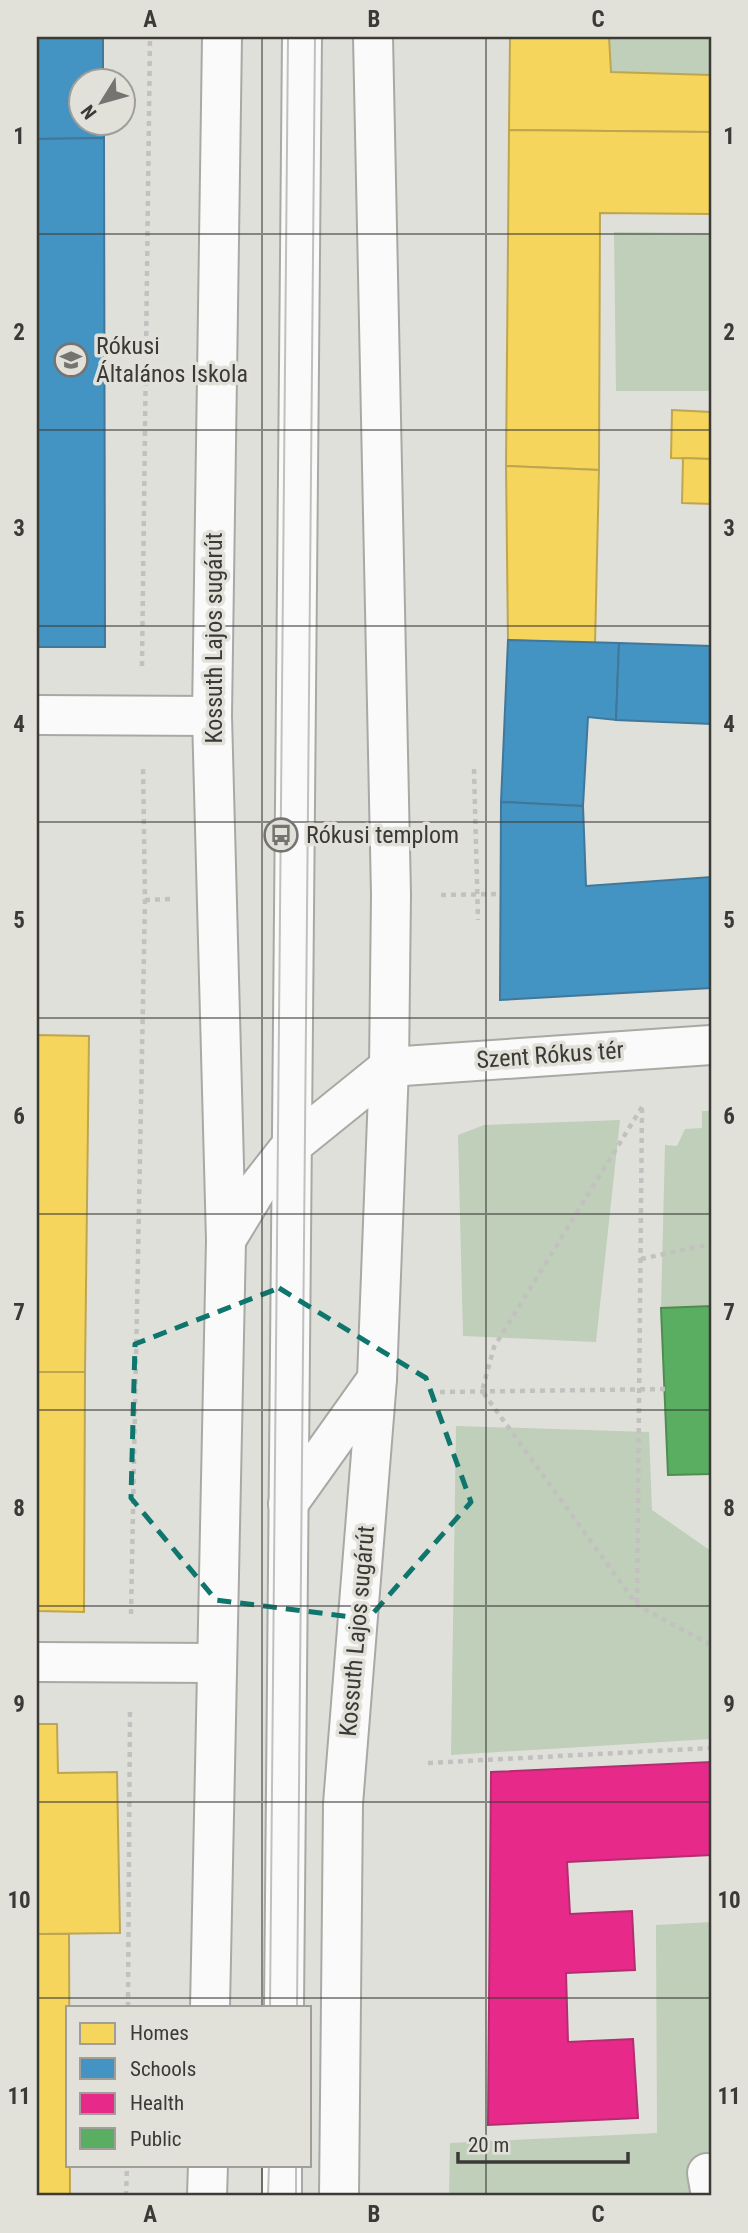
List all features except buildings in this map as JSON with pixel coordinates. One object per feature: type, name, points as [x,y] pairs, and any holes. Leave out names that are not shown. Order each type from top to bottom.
[{"type":"main road","name":"Kossuth Lajos sugárút","points":[[210,2006],[215,1663],[226,1240],[212,716],[222,37]]},
{"type":"main road","points":[[284,2006],[302,37]]},
{"type":"main road","name":"Kossuth Lajos sugárút","points":[[339,2196],[343,1804],[377,1379],[391,895],[373,37]]},
{"type":"main road","points":[[37,715],[212,716]]},
{"type":"main road","name":"Szent Rókus tér","points":[[388,1067],[711,1045]]},
{"type":"main road","name":"Kossuth Lajos sugárút","points":[[226,1240],[257,1189],[290,1147],[388,1067]]},
{"type":"main road","points":[[288,1504],[377,1379]]},
{"type":"main road","points":[[37,1662],[215,1663]]},
{"type":"main road","points":[[208,2166],[208,2196]]},
{"type":"main road","points":[[282,2166],[282,2196]]},
{"type":"path","points":[[128,2006],[130,1663],[145,900],[142,716],[150,37]]},
{"type":"path","points":[[474,769],[478,920]]},
{"type":"path","points":[[440,895],[500,894]]},
{"type":"path","points":[[482,1391],[494,1347],[642,1107],[637,1605]]},
{"type":"path","points":[[641,1259],[711,1244]]},
{"type":"path","points":[[440,1392],[665,1390]]},
{"type":"path","points":[[482,1391],[637,1605],[711,1646]]},
{"type":"path","points":[[428,1763],[711,1748]]},
{"type":"path","points":[[127,2166],[127,2196]]},
{"type":"highlighted area","points":[[279,1288],[426,1378],[471,1502],[368,1619],[216,1600],[131,1498],[135,1344]]},
{"type":"green space","points":[[608,37],[711,37],[711,75],[611,72]]},
{"type":"green space","points":[[614,232],[711,233],[711,391],[616,391]]},
{"type":"green space","points":[[702,1111],[711,1111],[711,1306],[661,1308],[665,1145],[677,1146],[685,1129],[702,1128]]},
{"type":"green space","points":[[620,1120],[596,1342],[463,1336],[458,1135],[484,1125]]},
{"type":"green space","points":[[456,1426],[649,1432],[652,1510],[711,1551],[711,1739],[451,1755]]},
{"type":"green space","points":[[711,1922],[711,2196],[449,2196],[450,2143],[657,2133],[656,1925]]},
{"type":"tram line","points":[[270,2006],[288,37]]},
{"type":"tram line","points":[[297,2006],[315,37]]},
{"type":"tram line","points":[[268,2196],[269,2166]]},
{"type":"tram line","points":[[296,2166],[296,2196]]},
{"type":"place","name":"Rókusi Általános Iskola","points":[[71,360]]},
{"type":"place","name":"Rókusi templom","points":[[281,835]]}]
